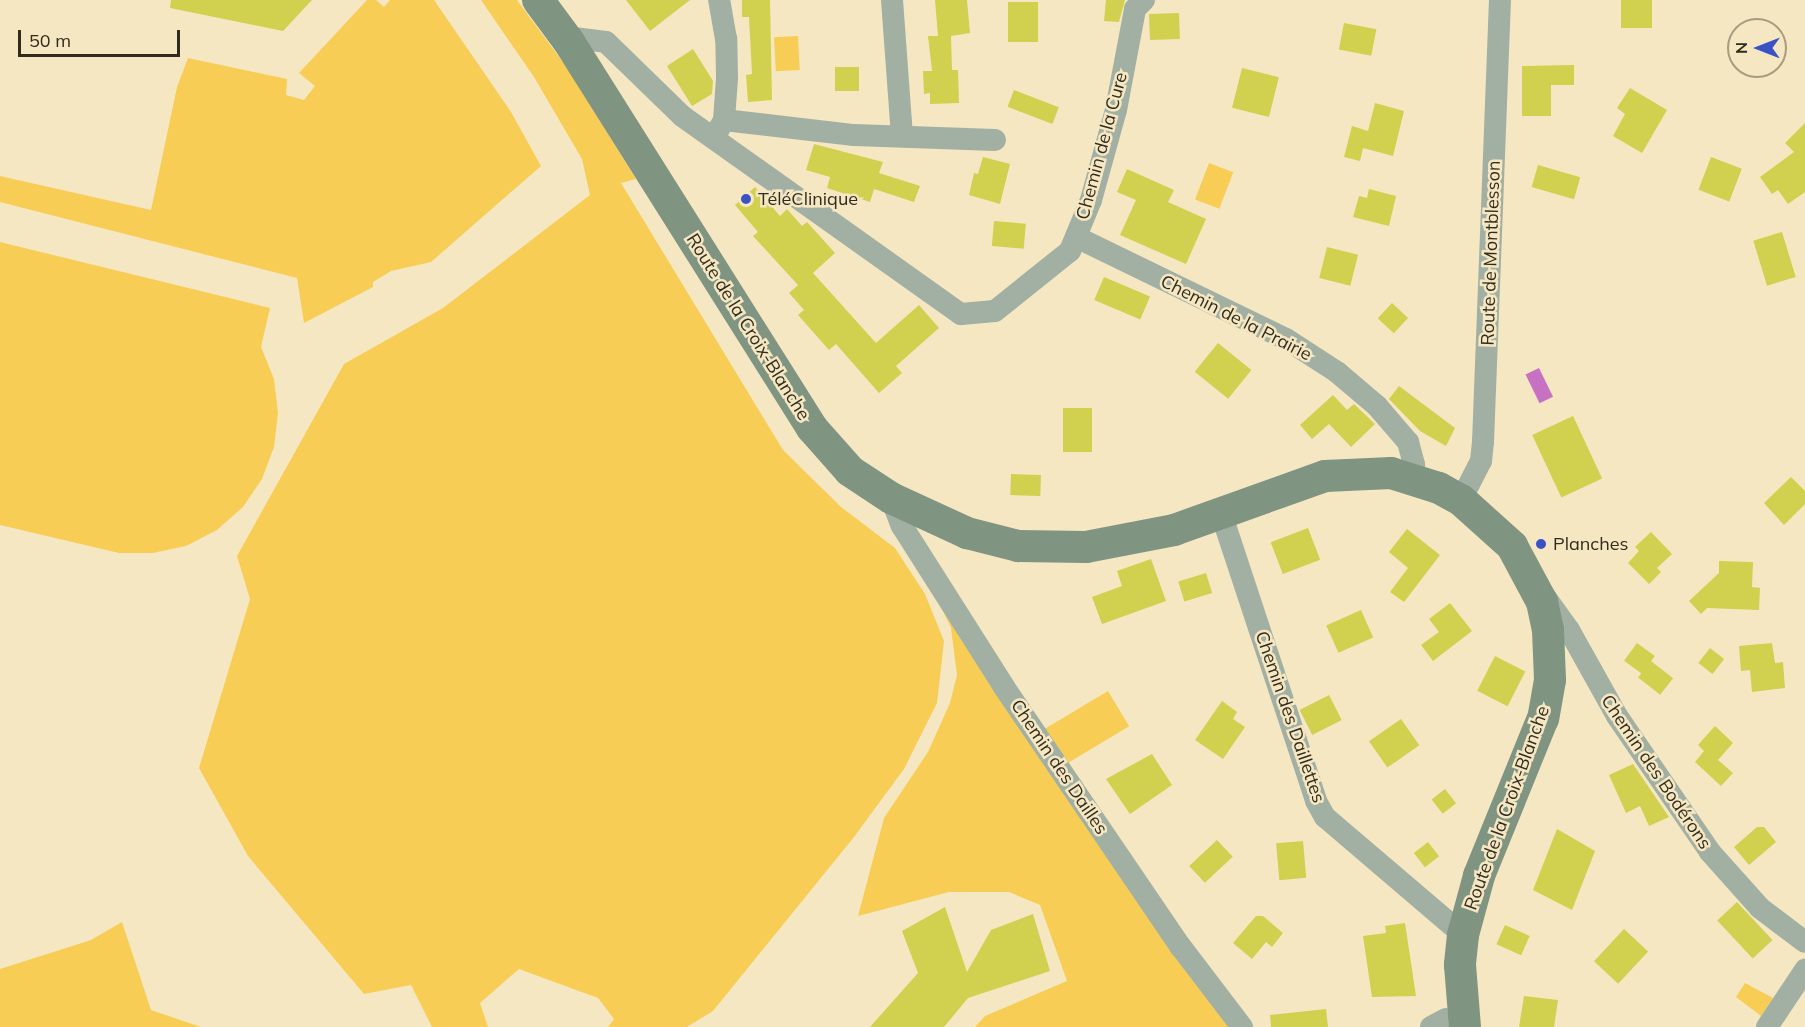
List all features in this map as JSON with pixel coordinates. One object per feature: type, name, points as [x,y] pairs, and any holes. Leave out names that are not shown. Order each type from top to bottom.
[{"type":"street","name":"Route de la Croix-Blanche","points":[[538,0],[566,38],[812,428],[850,471],[891,498],[968,533],[1018,546],[1086,547],[1132,541],[1221,513],[1291,485],[1341,473],[1391,473],[1412,478],[1461,500],[1512,546],[1533,581],[1548,630],[1550,680],[1543,718],[1479,876],[1462,935],[1460,965],[1448,1024]]},
{"type":"street","points":[[719,0],[726,39],[719,129],[995,140]]},
{"type":"street","points":[[892,0],[902,135]]},
{"type":"street","name":"Chemin de la Cure","points":[[566,38],[606,42],[682,116],[719,129],[961,314],[994,311],[1070,252],[1116,110],[1135,9],[1144,0]]},
{"type":"street","name":"Route de Montblesson","points":[[1461,500],[1481,461],[1483,442],[1500,0]]},
{"type":"street","name":"Chemin de la Prairie","points":[[1076,237],[1286,339],[1336,372],[1377,406],[1408,442],[1414,465],[1412,478]]},
{"type":"street","name":"Chemin des Dailles","points":[[891,498],[902,526],[1004,687],[1181,947],[1242,1027]]},
{"type":"street","name":"Chemin des Daillettes","points":[[1221,513],[1322,811],[1462,935]]},
{"type":"street","name":"Chemin des Bodérons","points":[[1533,581],[1569,630],[1617,716],[1710,852],[1760,908],[1805,942]]},
{"type":"street","points":[[1767,1027],[1805,970]]},
{"type":"shaded area","points":[[367,0],[376,0],[384,7],[390,0],[434,0],[511,112],[541,166],[431,262],[391,271],[373,282],[373,287],[304,323],[297,278],[0,202],[0,176],[151,210],[177,87],[188,58],[287,79],[286,95],[304,100],[315,86],[299,73]]},
{"type":"shaded area","points":[[481,0],[517,0],[568,69],[636,179],[621,183],[783,450],[841,507],[895,548],[925,594],[944,641],[937,703],[904,769],[854,837],[713,1011],[687,1027],[608,1027],[614,1019],[598,998],[519,969],[480,1003],[488,1027],[432,1027],[411,985],[364,994],[248,856],[199,768],[250,599],[237,556],[344,364],[443,308],[590,195],[582,159],[534,77]]},
{"type":"shaded area","points":[[798,36],[800,70],[776,71],[774,37]]},
{"type":"shaded area","points":[[1209,163],[1233,172],[1219,209],[1195,199]]},
{"type":"shaded area","points":[[0,242],[270,308],[261,347],[274,379],[278,413],[274,447],[262,479],[243,507],[217,530],[186,546],[153,553],[119,553],[0,525]]},
{"type":"shaded area","points":[[1539,368],[1553,397],[1540,403],[1526,375]]},
{"type":"shaded area","points":[[936,596],[1230,1027],[975,1027],[985,1016],[1067,981],[1040,905],[1009,892],[949,892],[858,916],[884,818],[928,752],[950,703],[957,675],[951,628]]},
{"type":"shaded area","points":[[1108,691],[1129,726],[1066,764],[1045,729]]},
{"type":"shaded area","points":[[122,922],[151,1010],[201,1027],[0,1027],[0,969],[91,940]]},
{"type":"shaded area","points":[[1745,983],[1773,998],[1761,1016],[1736,997]]},
{"type":"building","points":[[171,0],[312,0],[283,31],[170,8]]},
{"type":"building","points":[[626,0],[690,0],[650,31]]},
{"type":"building","points":[[742,0],[770,0],[772,100],[748,102],[746,75],[752,74],[749,17],[742,17]]},
{"type":"building","points":[[935,0],[967,0],[970,33],[951,36],[952,70],[958,70],[959,103],[930,104],[930,93],[924,94],[923,71],[932,71],[928,36],[938,36]]},
{"type":"building","points":[[1106,0],[1125,0],[1119,22],[1104,21]]},
{"type":"building","points":[[1621,0],[1652,0],[1652,28],[1621,28]]},
{"type":"building","points":[[1008,2],[1038,2],[1038,42],[1008,42]]},
{"type":"building","points":[[1179,13],[1180,39],[1150,40],[1149,14]]},
{"type":"building","points":[[1344,23],[1376,29],[1371,56],[1339,50]]},
{"type":"building","points":[[693,49],[713,81],[712,94],[692,106],[667,66]]},
{"type":"building","points":[[1574,65],[1574,85],[1551,85],[1551,116],[1522,116],[1522,66]]},
{"type":"building","points":[[835,67],[859,67],[859,91],[835,91]]},
{"type":"building","points":[[1242,68],[1279,77],[1269,117],[1232,108]]},
{"type":"building","points":[[1630,88],[1667,110],[1642,153],[1613,136],[1625,114],[1617,108]]},
{"type":"building","points":[[1014,90],[1059,107],[1052,124],[1008,107]]},
{"type":"building","points":[[1375,103],[1404,111],[1393,156],[1363,148],[1360,161],[1344,157],[1352,126],[1368,131]]},
{"type":"building","points":[[1805,123],[1805,192],[1788,204],[1778,190],[1772,194],[1760,177],[1794,152],[1785,143]]},
{"type":"building","points":[[814,144],[883,162],[879,173],[920,186],[914,202],[874,189],[870,202],[827,188],[830,177],[806,170]]},
{"type":"building","points":[[983,157],[1010,164],[1000,204],[969,195],[974,173],[978,174]]},
{"type":"building","points":[[1711,157],[1742,169],[1729,202],[1698,190]]},
{"type":"building","points":[[1538,165],[1580,177],[1574,199],[1532,187]]},
{"type":"building","points":[[1127,169],[1174,190],[1168,202],[1206,219],[1186,264],[1120,235],[1136,200],[1117,192]]},
{"type":"building","points":[[755,187],[780,216],[787,209],[802,226],[807,222],[835,253],[813,273],[876,343],[919,305],[939,328],[896,366],[902,373],[879,393],[836,344],[829,350],[798,315],[804,310],[789,293],[798,285],[753,236],[758,232],[735,205]]},
{"type":"building","points":[[1369,189],[1396,196],[1389,226],[1353,217],[1359,196],[1367,198]]},
{"type":"building","points":[[994,221],[1026,224],[1024,249],[992,246]]},
{"type":"building","points":[[1782,232],[1796,277],[1767,286],[1753,241]]},
{"type":"building","points":[[1327,247],[1358,255],[1350,286],[1319,278]]},
{"type":"building","points":[[1104,277],[1150,297],[1140,320],[1094,300]]},
{"type":"building","points":[[1392,303],[1408,318],[1394,333],[1378,318]]},
{"type":"building","points":[[1218,343],[1251,370],[1228,399],[1195,372]]},
{"type":"building","points":[[1399,386],[1455,428],[1446,446],[1420,431],[1389,399]]},
{"type":"building","points":[[1333,395],[1347,410],[1354,404],[1375,424],[1351,447],[1329,424],[1312,439],[1300,425]]},
{"type":"building","points":[[1063,408],[1092,408],[1092,452],[1063,452]]},
{"type":"building","points":[[1573,416],[1602,479],[1561,498],[1532,435]]},
{"type":"building","points":[[1011,474],[1041,475],[1040,496],[1010,495]]},
{"type":"building","points":[[1791,477],[1805,491],[1805,504],[1784,525],[1764,503]]},
{"type":"building","points":[[1308,528],[1320,560],[1283,574],[1271,542]]},
{"type":"building","points":[[1407,529],[1440,555],[1404,602],[1390,592],[1408,568],[1389,552]]},
{"type":"building","points":[[1651,532],[1672,554],[1657,568],[1661,572],[1649,584],[1628,563],[1639,551],[1635,547]]},
{"type":"building","points":[[1151,559],[1166,601],[1102,624],[1092,597],[1122,586],[1117,571]]},
{"type":"building","points":[[1719,561],[1753,562],[1752,587],[1760,588],[1759,610],[1707,608],[1701,614],[1689,601],[1719,573]]},
{"type":"building","points":[[1206,573],[1212,593],[1184,602],[1178,581]]},
{"type":"building","points":[[1450,603],[1472,631],[1433,661],[1421,645],[1439,632],[1429,619]]},
{"type":"building","points":[[1361,610],[1373,637],[1338,653],[1326,625]]},
{"type":"building","points":[[1637,643],[1655,656],[1642,674],[1624,661]]},
{"type":"building","points":[[1772,643],[1775,663],[1783,662],[1785,688],[1752,692],[1750,670],[1741,671],[1739,646]]},
{"type":"building","points":[[1710,648],[1724,659],[1712,674],[1698,663]]},
{"type":"building","points":[[1495,656],[1525,671],[1508,706],[1477,691]]},
{"type":"building","points":[[1651,661],[1673,678],[1660,695],[1638,678]]},
{"type":"building","points":[[1329,695],[1342,720],[1312,735],[1300,710]]},
{"type":"building","points":[[1222,701],[1237,712],[1233,719],[1245,727],[1223,759],[1195,740]]},
{"type":"building","points":[[1401,719],[1419,745],[1387,768],[1369,741]]},
{"type":"building","points":[[1715,726],[1733,743],[1718,760],[1733,773],[1721,786],[1695,762],[1704,751],[1698,745]]},
{"type":"building","points":[[1152,754],[1172,785],[1130,814],[1106,779]]},
{"type":"building","points":[[1633,764],[1669,817],[1649,826],[1640,806],[1626,813],[1609,775]]},
{"type":"building","points":[[1445,789],[1456,803],[1443,814],[1432,799]]},
{"type":"building","points":[[1757,827],[1764,827],[1776,842],[1749,865],[1734,847]]},
{"type":"building","points":[[1557,829],[1595,851],[1572,910],[1533,890]]},
{"type":"building","points":[[1217,840],[1233,857],[1205,883],[1189,866]]},
{"type":"building","points":[[1303,841],[1306,878],[1279,880],[1276,843]]},
{"type":"building","points":[[1428,842],[1439,856],[1425,867],[1414,853]]},
{"type":"building","points":[[1737,902],[1772,940],[1753,958],[1717,920]]},
{"type":"building","points":[[945,907],[967,972],[991,930],[1033,914],[1050,971],[968,998],[944,1027],[870,1027],[918,973],[902,931]]},
{"type":"building","points":[[1256,916],[1263,916],[1283,933],[1272,947],[1266,942],[1252,959],[1233,943]]},
{"type":"building","points":[[1405,923],[1416,996],[1372,997],[1363,936],[1386,933],[1385,926]]},
{"type":"building","points":[[1505,925],[1530,936],[1521,955],[1496,944]]},
{"type":"building","points":[[1624,929],[1648,952],[1618,984],[1594,961]]},
{"type":"building","points":[[1524,996],[1558,1000],[1554,1027],[1519,1027]]},
{"type":"building","points":[[1326,1009],[1328,1027],[1271,1027],[1270,1015]]},
{"type":"place","name":"TéléClinique","points":[[746,199]]},
{"type":"place","name":"Planches","points":[[1541,544]]}]
